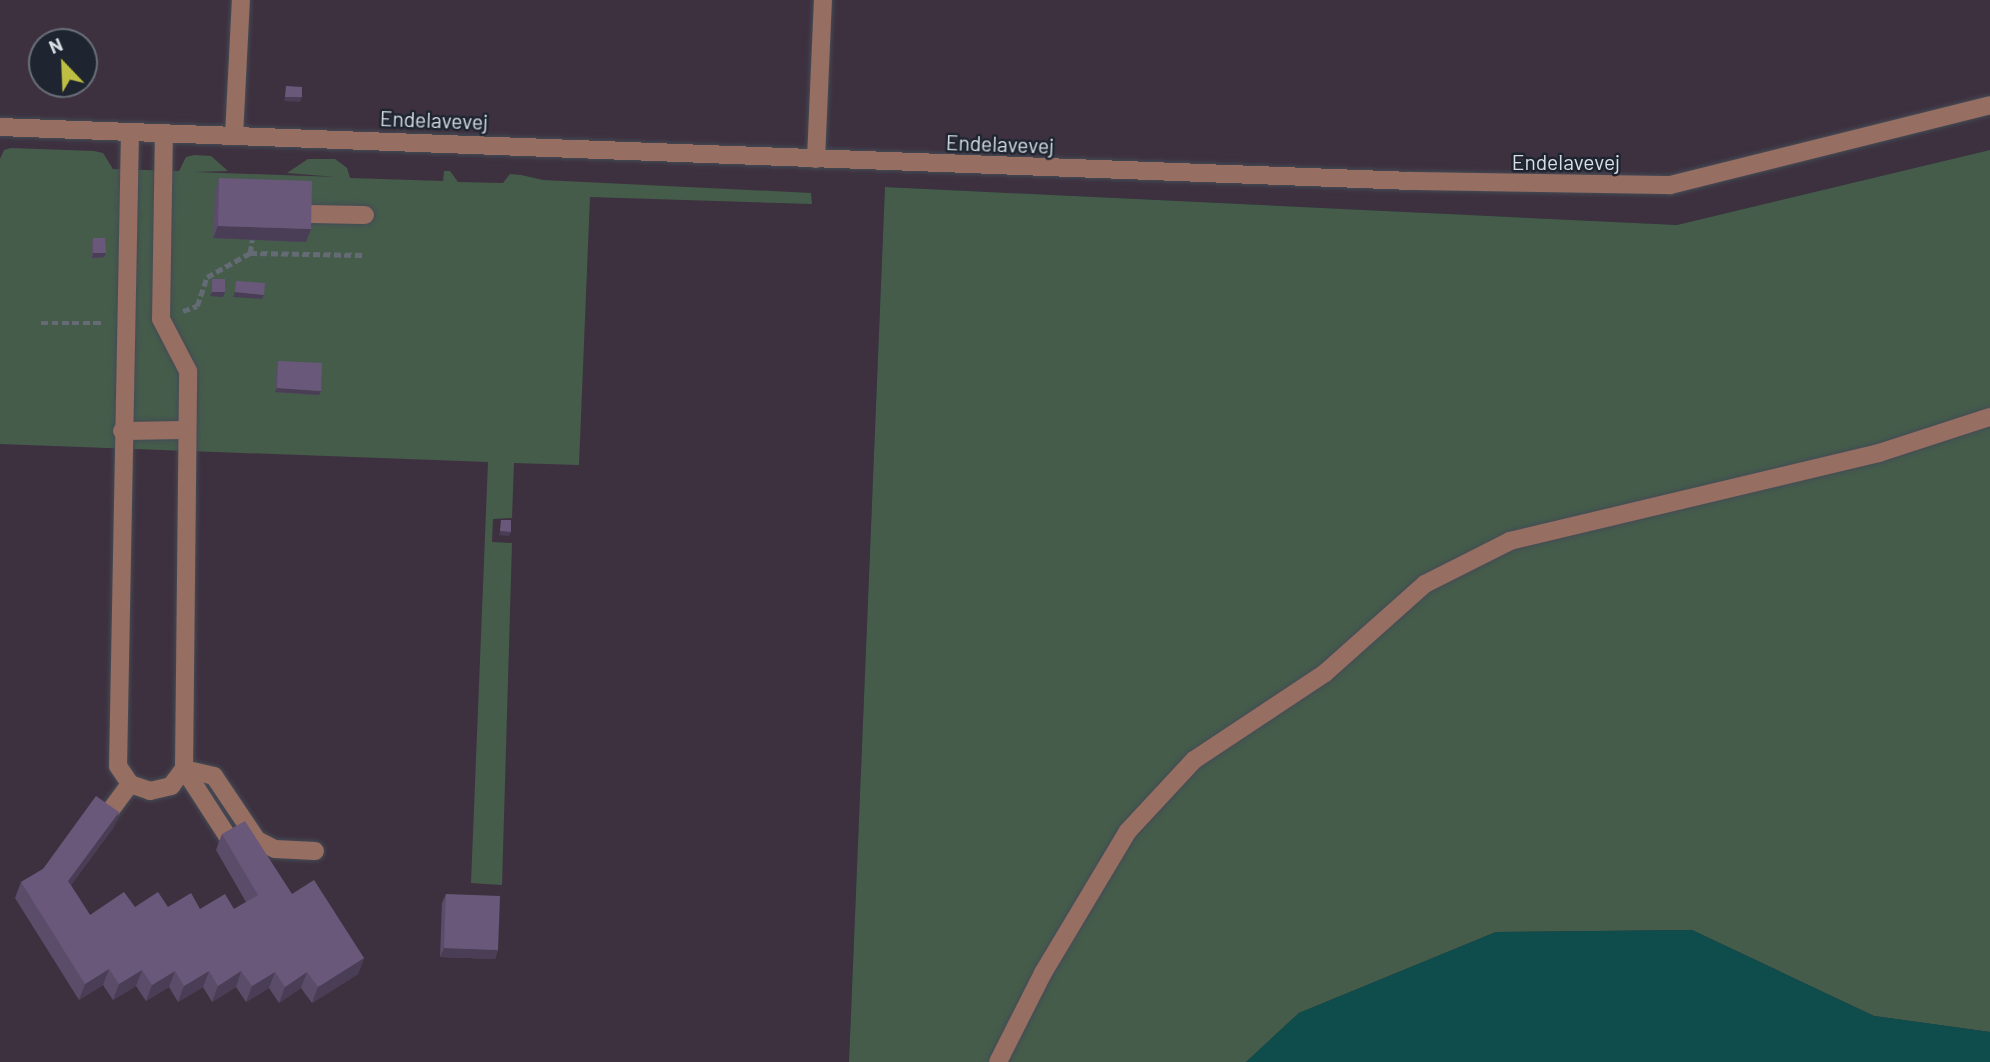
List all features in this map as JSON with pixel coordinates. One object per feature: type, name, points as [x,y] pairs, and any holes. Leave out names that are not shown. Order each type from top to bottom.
[{"type":"street","points":[[234,136],[241,0]]},
{"type":"street","points":[[816,159],[822,0]]},
{"type":"street","name":"Endelavevej","points":[[0,127],[1532,186],[1670,185],[1990,105]]},
{"type":"street","points":[[130,132],[122,431],[118,766],[130,784],[150,792],[171,786],[184,769]]},
{"type":"street","points":[[164,133],[161,319],[188,371],[184,769],[248,869]]},
{"type":"street","points":[[307,214],[365,215]]},
{"type":"street","points":[[998,1062],[1043,973],[1128,831],[1194,760],[1325,673],[1425,584],[1510,541],[1879,453],[1990,416]]},
{"type":"street","points":[[122,431],[187,430]]},
{"type":"street","points":[[184,769],[214,776],[257,839],[275,849],[316,851]]},
{"type":"street","points":[[90,838],[130,784]]},
{"type":"path","points":[[250,253],[362,255]]},
{"type":"shaded area","points":[[0,0],[1990,0],[1990,150],[1677,225],[885,187],[849,1062],[0,1062]]},
{"type":"shaded area","points":[[4,150],[94,151],[103,153],[113,169],[179,171],[186,157],[194,155],[211,156],[228,171],[195,172],[336,177],[287,173],[308,159],[335,159],[347,168],[350,178],[443,181],[444,171],[450,171],[458,182],[503,183],[510,174],[543,180],[811,193],[812,204],[590,197],[579,465],[514,463],[512,518],[493,519],[492,542],[512,543],[502,885],[471,883],[488,462],[0,444],[0,159]]},
{"type":"shaded area","points":[[1990,150],[1990,1032],[1874,1016],[1692,930],[1496,932],[1299,1013],[1246,1062],[849,1062],[885,187],[1677,225]]},
{"type":"shaded area","points":[[1692,930],[1874,1016],[1990,1032],[1990,1062],[1246,1062],[1299,1013],[1496,932]]},
{"type":"building","points":[[286,86],[302,87],[302,97],[285,97]]},
{"type":"building","points":[[219,178],[312,181],[311,229],[218,226]]},
{"type":"building","points":[[93,238],[105,238],[106,253],[93,253]]},
{"type":"building","points":[[212,279],[225,279],[225,292],[212,292]]},
{"type":"building","points":[[236,281],[265,283],[264,295],[235,292]]},
{"type":"building","points":[[278,361],[322,363],[321,391],[277,388]]},
{"type":"building","points":[[501,520],[511,520],[511,532],[500,531]]},
{"type":"building","points":[[96,796],[119,812],[68,881],[90,915],[124,892],[135,907],[158,892],[168,907],[191,893],[200,909],[225,894],[234,909],[258,895],[222,834],[245,821],[292,894],[314,880],[364,958],[318,987],[307,972],[285,987],[275,972],[252,986],[241,971],[218,986],[209,971],[184,986],[175,971],[152,985],[142,970],[119,984],[109,969],[85,984],[21,882],[43,869]]},
{"type":"building","points":[[446,894],[500,896],[498,950],[444,948]]}]
